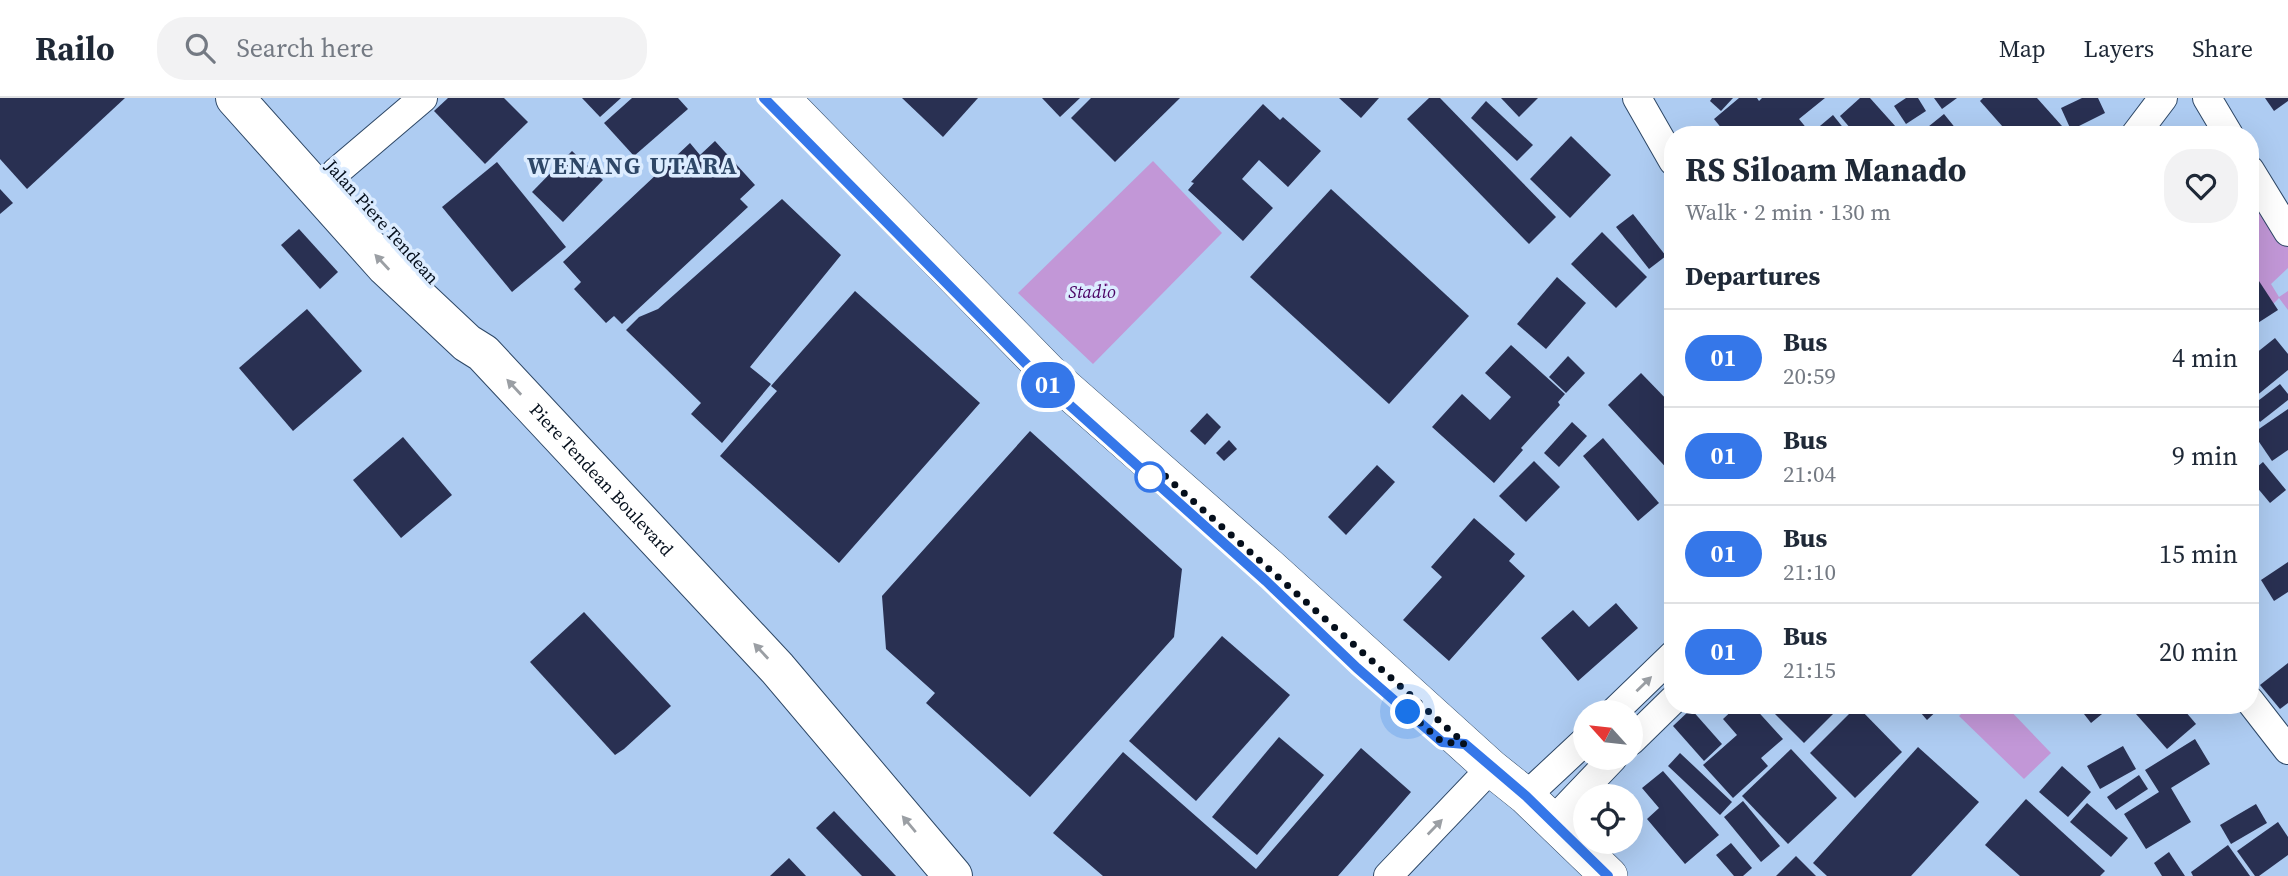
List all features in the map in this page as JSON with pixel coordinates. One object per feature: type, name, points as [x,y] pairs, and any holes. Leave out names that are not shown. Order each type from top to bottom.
[{"type":"highway","name":"Piere Tendean Boulevard","points":[[235,98],[386,267],[467,343],[483,353],[777,668],[953,876]]},
{"type":"highway","name":"Jalan Piere Tendean","points":[[269,98],[472,322],[483,353]]},
{"type":"main road","points":[[764,98],[980,319],[1269,567],[1526,796],[1608,876]]},
{"type":"main road","points":[[781,98],[1055,379],[1076,404]]},
{"type":"street","points":[[336,172],[422,98]]},
{"type":"street","points":[[1637,98],[1664,145]]},
{"type":"street","points":[[2142,126],[2163,98]]},
{"type":"street","points":[[2207,98],[2224,126]]},
{"type":"street","points":[[2259,185],[2288,232]]},
{"type":"street","points":[[1626,700],[1664,664]]},
{"type":"street","points":[[1643,729],[1664,709]]},
{"type":"street","points":[[2259,713],[2288,750]]},
{"type":"street","points":[[1526,796],[1573,753]]},
{"type":"street","points":[[1388,876],[1478,756]]},
{"type":"street","points":[[1557,768],[1574,784]]},
{"type":"street","points":[[1586,784],[1601,770]]},
{"type":"street","points":[[1552,822],[1573,798]]},
{"type":"green space","name":"Stadio","points":[[1153,161],[1222,233],[1093,364],[1018,293]]},
{"type":"green space","points":[[2259,195],[2288,240],[2288,268],[2271,284],[2279,297],[2288,291],[2288,310],[2279,298],[2259,319]]},
{"type":"green space","points":[[2014,714],[2051,753],[2024,779],[1959,716]]},
{"type":"building","points":[[0,98],[125,98],[27,189],[0,159]]},
{"type":"building","points":[[448,98],[504,98],[528,122],[485,164],[434,111]]},
{"type":"building","points":[[582,98],[621,98],[600,117]]},
{"type":"building","points":[[632,98],[678,98],[688,109],[634,156],[604,123]]},
{"type":"building","points":[[902,98],[978,98],[943,137]]},
{"type":"building","points":[[1042,98],[1080,98],[1060,117]]},
{"type":"building","points":[[1091,98],[1180,98],[1115,162],[1071,118]]},
{"type":"building","points":[[1339,98],[1379,98],[1361,118]]},
{"type":"building","points":[[1429,98],[1440,98],[1556,217],[1529,244],[1407,119]]},
{"type":"building","points":[[1501,98],[1538,98],[1519,117]]},
{"type":"building","points":[[1712,98],[1733,98],[1721,111],[1710,101]]},
{"type":"building","points":[[1739,98],[1757,98],[1759,101],[1762,98],[1825,98],[1799,119],[1805,126],[1720,126],[1714,119]]},
{"type":"building","points":[[1860,98],[1870,98],[1895,126],[1848,126],[1840,116]]},
{"type":"building","points":[[1906,98],[1918,98],[1926,111],[1906,124],[1894,106]]},
{"type":"building","points":[[1934,98],[1957,98],[1942,109]]},
{"type":"building","points":[[1983,98],[2037,98],[2062,126],[2002,126],[1980,101]]},
{"type":"building","points":[[2082,98],[2098,98],[2105,113],[2079,126],[2069,126],[2061,108]]},
{"type":"building","points":[[2265,98],[2288,98],[2288,101],[2274,111]]},
{"type":"building","points":[[1486,101],[1533,145],[1517,161],[1471,118]]},
{"type":"building","points":[[1263,104],[1280,120],[1283,117],[1321,151],[1288,187],[1259,160],[1242,179],[1273,208],[1243,241],[1188,190],[1194,183],[1191,182]]},
{"type":"building","points":[[1944,114],[1954,126],[1929,126]]},
{"type":"building","points":[[1833,115],[1842,126],[1820,126]]},
{"type":"building","points":[[1571,136],[1611,175],[1570,218],[1530,179]]},
{"type":"building","points":[[715,141],[755,185],[740,199],[748,207],[622,324],[614,316],[606,323],[574,289],[581,282],[563,262],[690,143],[700,155]]},
{"type":"building","points":[[572,151],[603,180],[563,222],[532,192]]},
{"type":"building","points":[[497,162],[566,247],[512,292],[442,207]]},
{"type":"building","points":[[0,189],[13,203],[0,214]]},
{"type":"building","points":[[1331,189],[1469,316],[1389,404],[1250,277]]},
{"type":"building","points":[[782,199],[841,255],[750,367],[771,384],[722,443],[691,414],[701,403],[626,330],[639,317],[658,309]]},
{"type":"building","points":[[1633,214],[1664,253],[1664,258],[1649,269],[1616,227]]},
{"type":"building","points":[[299,229],[338,272],[320,289],[281,245]]},
{"type":"building","points":[[1602,232],[1647,277],[1616,308],[1571,264]]},
{"type":"building","points":[[1557,277],[1586,303],[1546,349],[1517,324]]},
{"type":"building","points":[[2259,281],[2278,310],[2259,322]]},
{"type":"building","points":[[855,291],[980,403],[839,563],[720,456],[777,391],[771,386]]},
{"type":"building","points":[[307,309],[362,371],[293,431],[239,368]]},
{"type":"building","points":[[2275,338],[2288,354],[2288,370],[2259,394],[2259,351]]},
{"type":"building","points":[[1511,345],[1565,394],[1558,402],[1560,405],[1494,483],[1432,427],[1462,394],[1490,420],[1511,397],[1485,373]]},
{"type":"building","points":[[1568,356],[1585,373],[1566,393],[1549,377]]},
{"type":"building","points":[[1641,373],[1664,397],[1664,465],[1608,405]]},
{"type":"building","points":[[2280,384],[2288,394],[2288,400],[2260,422],[2259,400]]},
{"type":"building","points":[[2288,409],[2288,450],[2272,461],[2259,442],[2259,429]]},
{"type":"building","points":[[1207,413],[1221,427],[1205,445],[1190,431]]},
{"type":"building","points":[[1572,422],[1587,436],[1559,467],[1544,453]]},
{"type":"building","points":[[1030,431],[1182,569],[1174,637],[1030,797],[926,703],[935,693],[886,649],[882,596]]},
{"type":"building","points":[[403,437],[452,495],[401,538],[353,480]]},
{"type":"building","points":[[1603,438],[1659,503],[1638,521],[1583,456]]},
{"type":"building","points":[[1229,440],[1237,449],[1224,461],[1216,453]]},
{"type":"building","points":[[1534,461],[1560,487],[1526,522],[1499,496]]},
{"type":"building","points":[[2263,462],[2286,490],[2270,503],[2259,490],[2259,465]]},
{"type":"building","points":[[1377,465],[1395,482],[1346,535],[1328,517]]},
{"type":"building","points":[[1474,518],[1515,554],[1509,561],[1525,576],[1449,661],[1403,620],[1442,577],[1431,567]]},
{"type":"building","points":[[2288,562],[2288,592],[2274,601],[2261,580]]},
{"type":"building","points":[[1616,603],[1638,628],[1578,681],[1541,638],[1573,610],[1589,627]]},
{"type":"building","points":[[584,612],[671,706],[615,755],[530,662]]},
{"type":"building","points":[[1222,636],[1290,695],[1196,801],[1129,741]]},
{"type":"building","points":[[2288,663],[2288,703],[2280,709],[2260,685]]},
{"type":"building","points":[[1686,714],[1695,714],[1722,744],[1704,761],[1673,726]]},
{"type":"building","points":[[1728,714],[1760,714],[1783,739],[1761,758],[1768,766],[1733,798],[1703,765],[1737,735],[1723,719]]},
{"type":"building","points":[[1775,714],[1833,714],[1804,743]]},
{"type":"building","points":[[1849,714],[1865,714],[1902,752],[1855,798],[1810,753]]},
{"type":"building","points":[[1922,714],[1933,714],[1927,720]]},
{"type":"building","points":[[2084,714],[2102,714],[2091,723]]},
{"type":"building","points":[[2136,714],[2188,714],[2196,724],[2167,749]]},
{"type":"building","points":[[1279,737],[1324,775],[1257,855],[1212,817]]},
{"type":"building","points":[[2195,739],[2210,764],[2171,788],[2191,822],[2146,849],[2124,814],[2159,792],[2145,770]]},
{"type":"building","points":[[2123,746],[2136,769],[2100,789],[2087,766]]},
{"type":"building","points":[[1918,747],[1979,802],[1911,876],[1827,876],[1813,863]]},
{"type":"building","points":[[1361,748],[1411,792],[1338,876],[1103,876],[1053,833],[1123,752],[1256,869]]},
{"type":"building","points":[[1791,749],[1837,798],[1788,844],[1742,796]]},
{"type":"building","points":[[1680,753],[1732,802],[1720,815],[1668,766]]},
{"type":"building","points":[[2062,766],[2091,792],[2068,817],[2039,792]]},
{"type":"building","points":[[1663,771],[1719,835],[1685,864],[1647,819],[1659,808],[1643,787]]},
{"type":"building","points":[[2139,775],[2148,789],[2116,810],[2107,797]]},
{"type":"building","points":[[2026,799],[2105,871],[2100,876],[2020,876],[1985,845]]},
{"type":"building","points":[[1743,801],[1780,846],[1761,862],[1724,817]]},
{"type":"building","points":[[2087,803],[2128,838],[2111,857],[2070,822]]},
{"type":"building","points":[[2256,804],[2267,823],[2231,844],[2220,825]]},
{"type":"building","points":[[834,811],[896,876],[862,876],[816,828]]},
{"type":"building","points":[[2278,822],[2288,837],[2288,855],[2259,876],[2255,876],[2237,851]]},
{"type":"building","points":[[1731,843],[1752,868],[1743,876],[1734,876],[1716,855]]},
{"type":"building","points":[[2228,845],[2250,876],[2193,876],[2191,872]]},
{"type":"building","points":[[2169,852],[2185,876],[2162,876],[2154,863]]},
{"type":"building","points":[[1796,856],[1816,876],[1776,876]]},
{"type":"building","points":[[789,858],[806,876],[770,876]]},
{"type":"bus line","name":"01","points":[[764,98],[1045,383],[1266,581],[1357,668],[1442,742],[1465,744],[1526,796],[1608,876]]},
{"type":"district","name":"WENANG UTARA","points":[[633,166]]},
{"type":"route","points":[[1150,477],[1155,467],[1465,744],[1442,742],[1408,712]]}]
